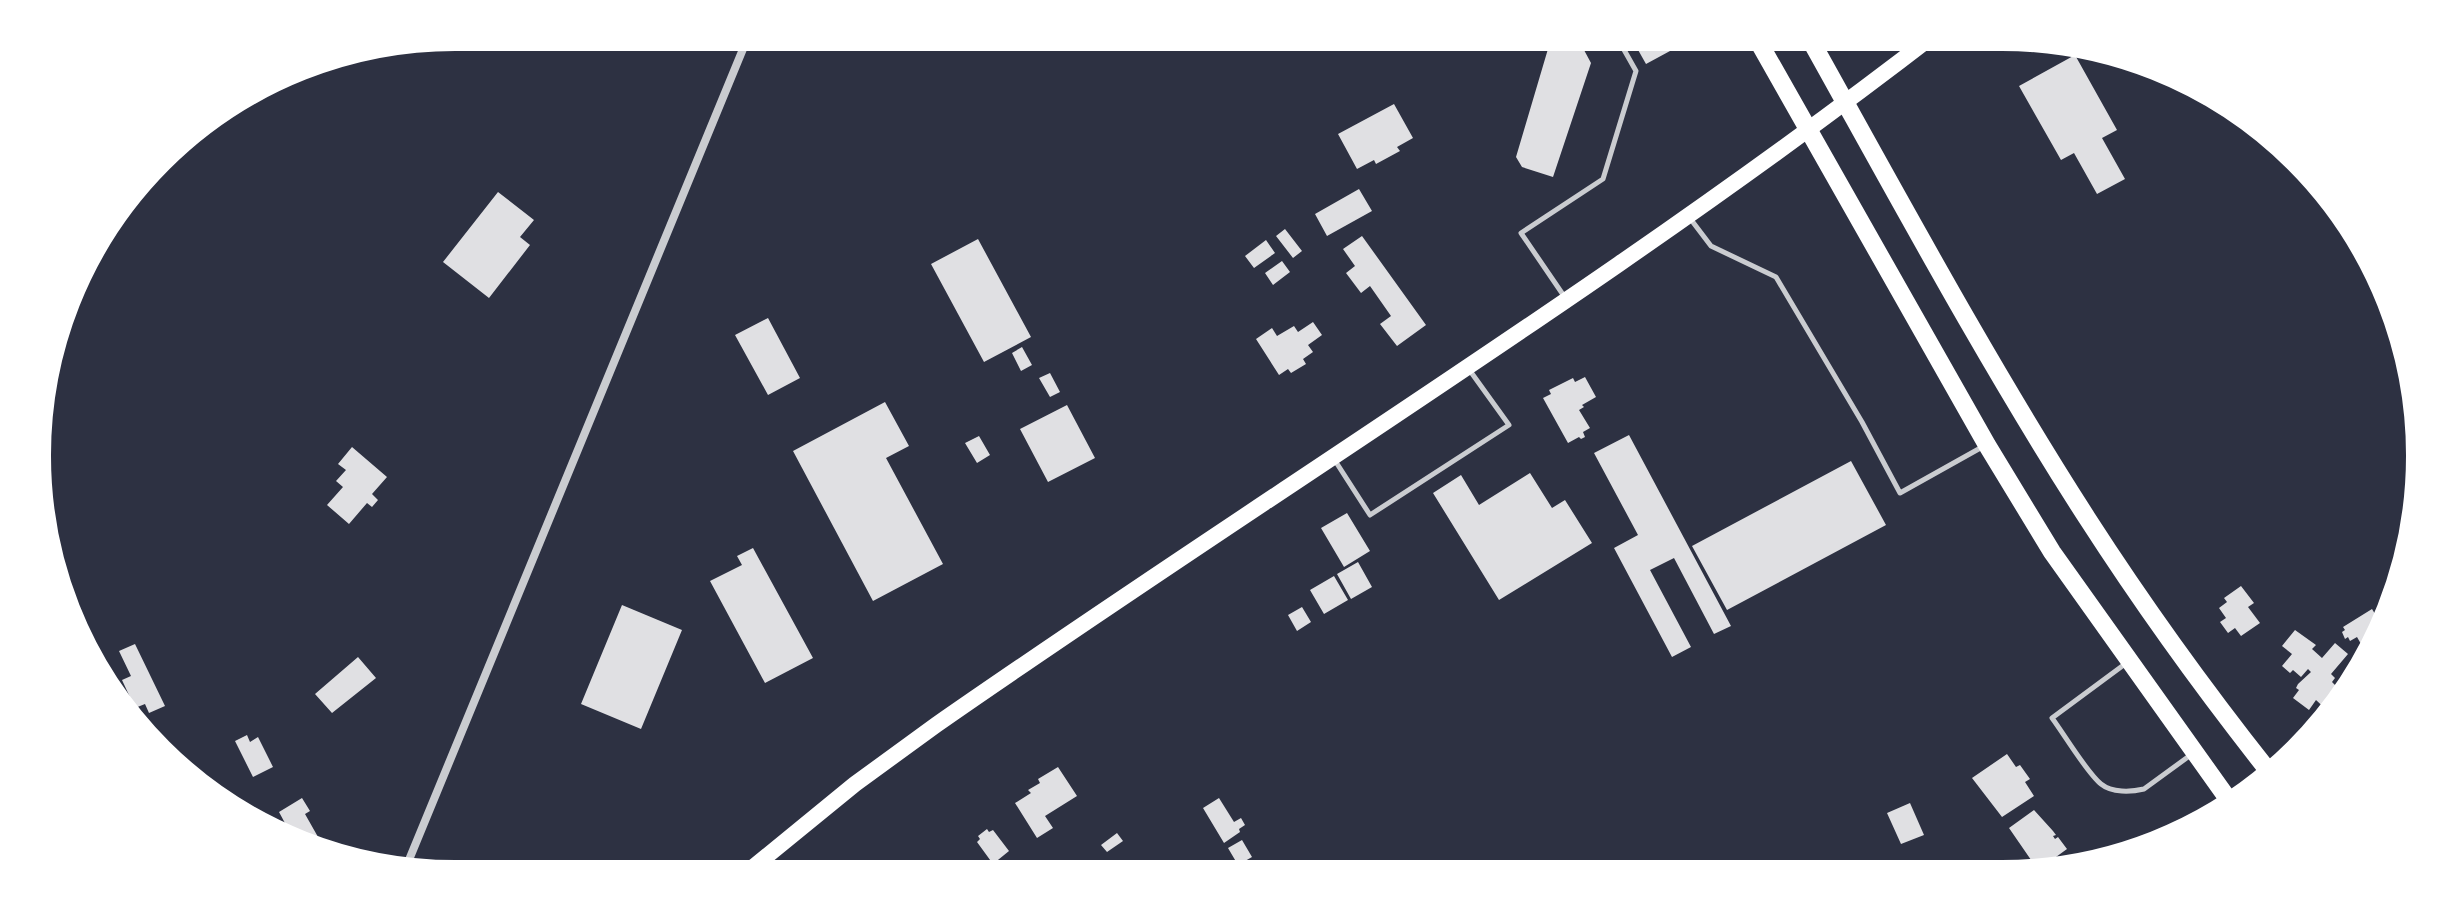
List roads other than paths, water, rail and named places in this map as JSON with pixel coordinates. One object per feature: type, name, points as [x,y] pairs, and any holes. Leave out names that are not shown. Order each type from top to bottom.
[{"type":"highway","points":[[1761,46],[1987,445],[2052,552],[2227,797]]},
{"type":"highway","points":[[1814,46],[2016,403],[2088,520],[2206,690],[2266,768]]},
{"type":"main road","points":[[756,865],[855,784],[936,725],[1567,301],[1846,104],[1920,46]]},
{"type":"street","points":[[408,862],[744,46]]},
{"type":"lane","points":[[1567,301],[1521,233],[1603,179],[1636,71],[1622,46]]},
{"type":"lane","points":[[1689,216],[1711,246],[1776,277],[1900,493],[1987,445]]},
{"type":"lane","points":[[1333,457],[1370,515],[1509,425],[1467,368]]},
{"type":"lane","points":[[2129,661],[2052,718],[2099,783],[2112,789],[2144,789],[2193,753]]}]
